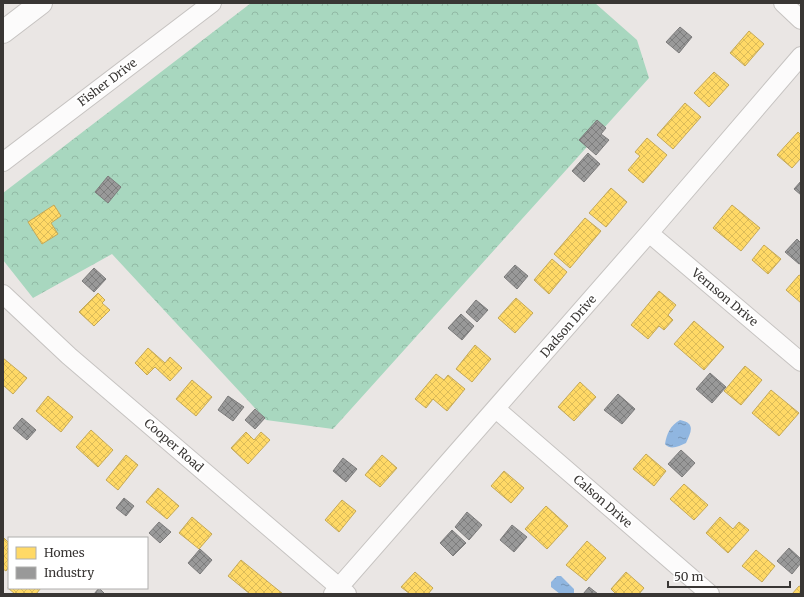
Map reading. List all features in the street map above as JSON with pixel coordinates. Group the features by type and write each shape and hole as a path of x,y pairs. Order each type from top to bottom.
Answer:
{"highway":[{"path":"3,32 41,3"}],"street":[{"name":"Fisher Drive","path":"3,162 212,3"},
{"path":"782,3 801,20"},
{"name":"Dadson Drive","path":"340,592 801,56"},
{"name":"Vernson Drive","path":"649,233 801,362"},
{"name":"Cooper Road","path":"3,294 69,356 340,592"},
{"name":"Calson Drive","path":"496,409 710,594"}],"green space":[{"path":"251,3 595,3 637,40 649,78 333,429 266,420 112,254 33,298 3,260 3,193"}],"water":[{"path":"680,420 688,423 691,428 691,432 686,443 672,448 665,444 668,433 671,427"},
{"path":"557,576 561,576 574,589 574,594 560,594 551,587 551,582"}],"building: Homes":[{"path":"749,31 764,44 745,66 730,53"},
{"path":"714,72 729,85 709,107 694,93"},
{"path":"685,103 701,117 673,149 657,135"},
{"path":"798,132 801,135 801,158 792,168 777,155"},
{"path":"647,138 667,155 643,183 628,170 640,156 635,152"},
{"path":"611,188 627,202 606,227 589,213"},
{"path":"54,205 61,216 51,223 58,234 42,244 28,222"},
{"path":"732,205 760,228 741,251 713,228"},
{"path":"585,218 601,231 570,268 554,254"},
{"path":"764,245 781,259 768,274 752,260"},
{"path":"552,259 567,272 549,294 534,280"},
{"path":"799,275 801,276 801,303 786,290"},
{"path":"659,291 676,305 668,315 673,320 664,330 659,326 648,339 631,325"},
{"path":"98,293 105,300 102,303 110,310 94,326 79,312"},
{"path":"516,298 533,313 515,333 498,318"},
{"path":"694,321 724,347 704,370 674,344"},
{"path":"475,345 491,359 472,382 456,369"},
{"path":"148,348 165,363 170,357 182,368 170,381 155,367 147,375 135,363"},
{"path":"3,358 27,378 13,394 3,385"},
{"path":"745,366 762,380 741,405 724,391"},
{"path":"436,374 444,380 448,375 465,389 447,411 433,399 426,408 415,399"},
{"path":"192,380 212,397 196,416 176,399"},
{"path":"580,382 596,397 574,421 558,407"},
{"path":"771,390 799,413 779,436 752,413"},
{"path":"48,396 73,417 61,432 36,411"},
{"path":"91,430 113,450 98,467 76,447"},
{"path":"246,432 254,440 261,432 270,440 248,464 231,448"},
{"path":"646,454 666,471 654,486 633,469"},
{"path":"126,455 138,465 118,490 106,480"},
{"path":"382,455 397,468 380,487 365,475"},
{"path":"504,471 524,488 511,503 491,486"},
{"path":"684,484 708,505 694,520 670,499"},
{"path":"158,488 179,506 167,519 146,502"},
{"path":"342,500 356,511 339,532 325,520"},
{"path":"546,506 568,526 547,549 525,529"},
{"path":"192,517 212,534 199,549 179,533"},
{"path":"720,517 733,529 739,522 749,530 728,553 706,533"},
{"path":"3,537 8,542 8,568 6,571 3,569"},
{"path":"587,541 606,558 586,581 566,565"},
{"path":"756,550 775,566 762,582 742,566"},
{"path":"241,560 283,594 250,594 228,576"},
{"path":"415,572 433,588 428,594 410,594 401,587"},
{"path":"626,572 644,588 639,594 616,594 611,589"},
{"path":"799,586 801,587 801,594 792,594"},
{"path":"9,589 40,589 36,594 15,594"}],"building: Industry":[{"path":"680,27 692,37 679,53 666,42"},
{"path":"597,120 606,128 601,134 609,140 596,155 579,140"},
{"path":"588,153 600,164 584,182 572,171"},
{"path":"108,176 121,187 108,203 95,192"},
{"path":"801,181 801,195 794,189"},
{"path":"797,239 801,243 801,263 799,264 785,252"},
{"path":"515,265 528,276 517,289 504,277"},
{"path":"94,268 106,279 94,292 82,281"},
{"path":"476,300 488,310 477,322 466,312"},
{"path":"461,314 474,326 462,340 448,328"},
{"path":"710,373 726,387 712,403 696,389"},
{"path":"618,394 635,409 622,424 604,410"},
{"path":"228,396 244,407 233,421 218,410"},
{"path":"255,409 265,418 255,429 245,420"},
{"path":"22,418 36,430 27,440 13,428"},
{"path":"681,450 695,463 682,477 668,464"},
{"path":"343,458 357,469 346,482 333,471"},
{"path":"124,498 134,506 126,516 116,508"},
{"path":"467,512 482,525 469,540 455,527"},
{"path":"159,522 171,532 160,543 149,533"},
{"path":"512,525 527,537 514,552 500,540"},
{"path":"452,530 466,543 453,556 440,543"},
{"path":"789,548 801,559 801,563 792,574 777,561"},
{"path":"200,549 212,560 200,574 188,563"},
{"path":"589,587 598,594 583,594"},
{"path":"100,589 105,594 94,594"}]}
